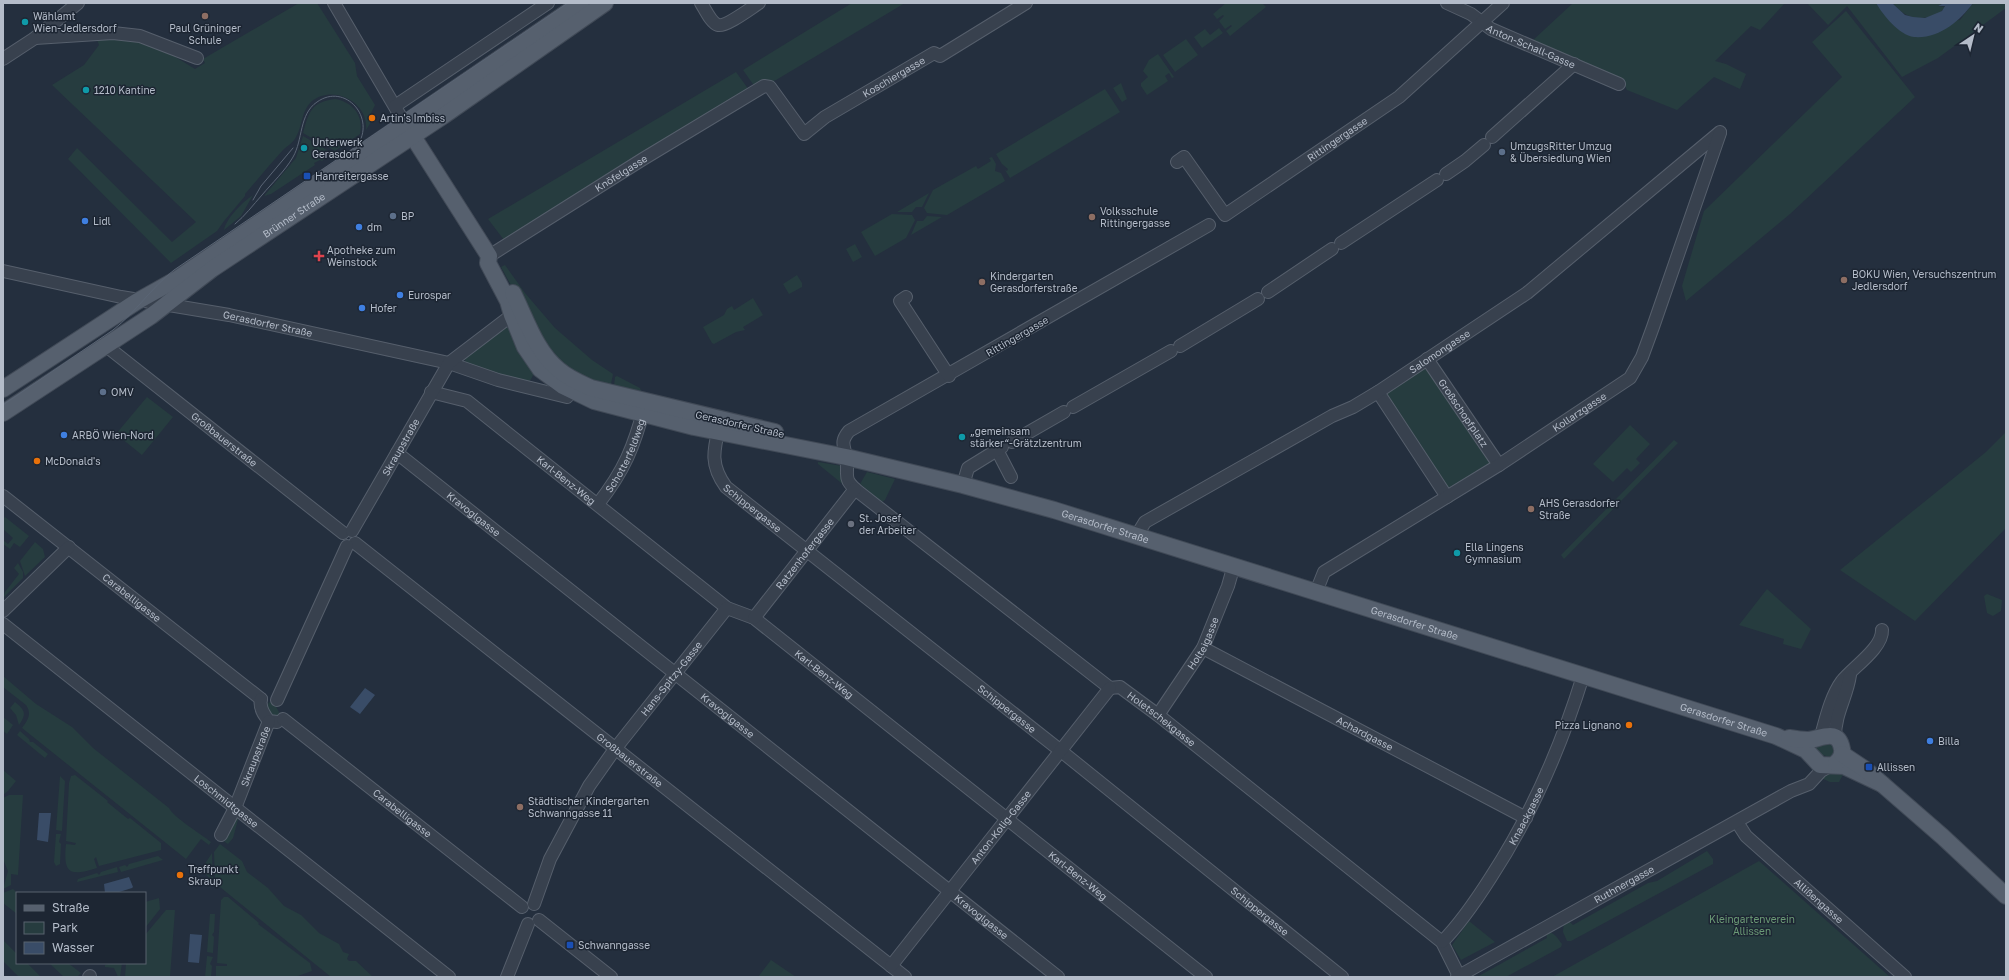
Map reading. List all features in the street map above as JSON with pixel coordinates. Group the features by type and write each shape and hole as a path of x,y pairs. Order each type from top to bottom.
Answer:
{"main road":[{"name":"Brünner Straße","path":"3,413 151,316 212,269 408,130 581,3"},
{"name":"Brünner Straße","path":"3,389 139,300 177,279 408,130 443,116 605,3"},
{"path":"408,130 489,256 488,263 508,302 512,315"},
{"name":"Gerasdorfer Straße","path":"489,256 493,258 506,280 537,343 545,365"},
{"name":"Gerasdorfer Straße","path":"512,315 526,347 545,365 563,386 594,401 644,408 964,481 1776,736 1806,750 1820,765 1835,762 1866,770 1937,832 2006,896"},
{"name":"Gerasdorfer Straße","path":"1776,736 1809,740 1825,737"},
{"path":"1813,758 1812,745 1825,737 1840,743 1835,762"}],"street":[{"path":"3,59 36,38 78,3"},
{"path":"334,3 408,130"},
{"path":"395,106 548,3"},
{"path":"701,3 714,23 718,25 725,25 759,3"},
{"name":"Koschiergasse","path":"754,91 764,86 770,87 804,134 826,116 934,53 940,56 1026,3"},
{"name":"Anton-Schall-Gasse","path":"1447,3 1471,14 1491,29 1619,84"},
{"name":"Rittingergasse","path":"1177,162 1184,157 1225,215 1399,97 1503,3"},
{"path":"36,38 113,33 140,36 197,58"},
{"path":"964,481 968,468 1003,446 1263,296 1336,246 1465,162 1574,64"},
{"name":"Knöfelgasse","path":"489,256 754,91"},
{"name":"Salomongasse","path":"1137,535 1145,522 1332,416 1353,407 1528,293 1720,132"},
{"name":"Kollarzgasse","path":"1316,592 1324,572 1499,465 1630,378 1642,357 1654,327 1720,132"},
{"name":"Rittingergasse","path":"845,453 844,437 849,431 948,376 1210,225"},
{"name":"Gerasdorfer Straße","path":"3,271 139,300 166,303 229,315 449,363 498,380 567,397"},
{"path":"906,297 900,302 948,376"},
{"path":"449,363 512,315"},
{"name":"Großbauerstraße","path":"106,345 905,977"},
{"name":"Großschopfplatz","path":"1427,360 1499,465"},
{"name":"Skraupstraße","path":"277,700 349,538 431,392 449,363"},
{"path":"529,388 545,365"},
{"name":"Karl-Benz-Weg","path":"431,392 467,401 727,608 754,618 1206,977"},
{"path":"1378,392 1447,497"},
{"name":"Schotterfeldweg","path":"598,504 613,484 625,464 644,408"},
{"name":"Schippergasse","path":"720,425 714,459 720,479 726,487 1061,751 1342,977"},
{"path":"1003,446 1011,477"},
{"name":"Kravoglgasse","path":"397,453 1058,977"},
{"name":"Holetschekgasse","path":"845,453 845,475 855,489 1110,688 1120,687 1158,715 1442,942 1458,976"},
{"name":"Ratzenhofergasse","path":"754,618 855,489"},
{"name":"Carabelligasse","path":"3,496 261,700"},
{"path":"3,611 69,547"},
{"name":"Holteigasse","path":"1158,715 1203,648 1228,586 1234,565"},
{"name":"Hans-Spitzy-Gasse","path":"615,749 727,608"},
{"name":"Loschmidtgasse","path":"3,624 449,977"},
{"path":"1825,737 1835,722 1849,685 1850,673 1877,643 1882,634 1882,630"},
{"name":"Achardgasse","path":"1203,648 1526,818"},
{"name":"Knaackgasse","path":"1442,942 1451,933 1480,894 1526,818 1558,750 1583,676"},
{"name":"Anton-Kolig-Gasse","path":"892,966 1110,688"},
{"path":"271,697 277,700 282,707 283,719 280,722 269,721 261,708 261,700 271,697"},
{"name":"Carabelligasse","path":"283,719 528,905"},
{"name":"Skraupstraße","path":"221,835 235,808 269,721"},
{"path":"611,977 522,915 568,823 589,786 615,749"},
{"name":"Ruthnergasse","path":"1791,791 1809,773 1813,758"},
{"name":"Ruthnergasse","path":"1458,976 1791,791 1809,784 1821,772 1835,762"},
{"name":"Allißengasse","path":"1737,822 1746,836 1905,977"},
{"path":"508,977 533,922 541,914 528,905"}],"green space":[{"path":"299,3 317,3 355,63 357,76 375,105 371,113 373,115 369,118 371,122 366,130 362,111 356,104 339,95 330,94 320,96 312,101 306,109 295,139 278,155 245,194 245,196 217,231 171,263 68,159 77,148 172,242 196,222 52,85 84,65 99,45 96,37 122,37 159,47 195,69 205,63 203,59"},
{"path":"852,3 905,3 776,80 755,87 743,70"},
{"path":"1226,3 1262,3 1266,7 1230,36 1226,31 1232,26 1231,25 1225,29 1219,21 1224,16 1223,15 1217,19 1213,14"},
{"path":"1573,3 1785,3 1760,30 1751,26 1715,61 1726,64 1746,74 1740,89 1714,77 1677,110 1627,90 1622,80 1531,42"},
{"path":"1807,3 1876,3 1896,27 1960,20 1973,3 2006,3 2006,8 1938,58 1902,77 1847,6 1828,25"},
{"path":"1892,3 1944,3 1938,6 1945,7 1938,14 1933,16 1917,18 1905,14"},
{"path":"1846,11 1915,97 1790,214 1686,301 1682,286 1704,211 1842,77 1812,42"},
{"path":"1219,28 1223,33 1202,48 1194,37 1205,29 1210,35"},
{"path":"1186,39 1198,55 1175,72 1163,55"},
{"path":"1158,54 1174,77 1172,78 1169,73 1165,76 1168,81 1147,95 1141,86 1141,83 1148,77 1143,71 1149,60"},
{"path":"736,72 749,90 504,240 488,219"},
{"path":"1121,83 1127,99 1122,102 1113,88"},
{"path":"1105,89 1120,112 1010,178 1005,170 1007,171 1008,169 1002,164 996,154"},
{"path":"335,99 347,103 356,111 359,116 361,127 360,134 335,151 303,133 312,109 327,100"},
{"path":"303,136 332,153 322,161 320,160 314,163 315,165 271,194 264,196 296,158"},
{"path":"992,157 996,164 995,171 1001,173 1005,181 947,215 927,213 924,208 933,190 976,166 978,169 991,161 989,158"},
{"path":"929,193 922,207 916,207 912,212 897,212"},
{"path":"253,195 241,216 224,230 232,215"},
{"path":"892,214 912,215 915,220 906,238 875,256 861,232"},
{"path":"927,216 942,217 911,235 917,221 923,221"},
{"path":"855,244 862,257 853,262 846,249"},
{"path":"505,265 525,293 555,328 592,360 613,374 610,389 560,369 501,267"},
{"path":"797,275 802,283 802,287 789,294 783,284"},
{"path":"753,298 763,315 743,327 745,330 736,332 714,344 712,343 703,327 724,315 727,309 732,306 734,310"},
{"path":"505,327 510,328 534,372 530,380 524,384 465,363 466,355"},
{"path":"1428,364 1491,460 1490,464 1446,489 1383,392"},
{"path":"617,376 640,388 641,391 614,386 615,377"},
{"path":"147,397 173,417 142,455 116,434"},
{"path":"1630,425 1650,444 1636,459 1640,463 1631,472 1627,468 1613,482 1593,464"},
{"path":"2006,432 2006,528 1915,621 1840,570 1986,452"},
{"path":"1674,440 1678,443 1564,559 1561,555"},
{"path":"818,462 842,466 845,486 818,464"},
{"path":"867,472 895,479 885,500 882,502 860,484"},
{"path":"5,517 29,536 20,547 14,543 10,549 3,544 3,540 8,544 13,538 3,529 3,519"},
{"path":"35,542 43,549 45,557 25,576 20,561"},
{"path":"18,563 23,572 23,578 3,598 5,592 19,574 14,568"},
{"path":"1767,589 1811,629 1801,649 1783,644 1784,639 1739,625"},
{"path":"1987,594 2002,600 2001,611 1993,616 1987,613 1984,596"},
{"path":"3,676 36,704 72,727 93,748 169,808 181,821 211,842 209,845 201,839 186,859 22,728 29,714 28,708 3,687"},
{"path":"15,702 24,712 23,718 19,725 16,715 10,708"},
{"path":"269,702 275,705 279,712 278,717 272,715 269,711 267,707"},
{"path":"3,717 13,725 7,734 3,731"},
{"path":"20,731 29,739 30,742 33,742 48,754 45,758 17,735"},
{"path":"1822,741 1836,746 1834,758 1822,755 1815,750 1816,746"},
{"path":"1846,769 1839,782 1830,782 1819,777 1824,772"},
{"path":"3,770 16,781 3,795"},
{"path":"75,775 128,819 130,818 161,843 161,850 99,866 96,857 94,859 97,868 80,872 70,870 67,867 65,854 66,844 75,845 76,843 66,841 69,783 71,776"},
{"path":"60,776 65,781 62,831 56,830"},
{"path":"9,795 23,795 18,875 11,874 11,885 3,889 8,871 3,859 3,798"},
{"path":"239,816 233,838 228,844 222,840 236,817"},
{"path":"56,834 61,834 59,842 61,844 60,864 56,866 54,862"},
{"path":"220,844 242,861 247,872 268,888 284,906 301,915 319,933 339,944 343,952 349,954 347,959 349,961 356,961 373,977 331,977 215,883 214,852"},
{"path":"1707,851 1713,859 1713,864 1571,941 1567,941 1563,932 1564,922 1568,920 1573,925 1648,883 1657,881"},
{"path":"212,853 213,881 201,870"},
{"path":"158,856 163,860 121,872 119,867 125,865 127,867 129,864"},
{"name":"Kleingartenverein Allissen","path":"1759,861 1890,977 1552,977"},
{"path":"117,867 118,872 77,882 78,879 97,873 99,875 101,872"},
{"path":"13,889 16,892 16,913 3,903 3,893"},
{"path":"224,897 228,897 259,923 258,924 310,963 312,971 295,977 216,977 216,966 227,966 227,964 217,963 221,900"},
{"path":"159,898 160,909 146,927 146,902"},
{"path":"166,910 175,910 170,977 125,977 126,964 146,964 146,934"},
{"path":"210,914 215,914 214,932 212,935 214,937 213,953 207,952"},
{"path":"1469,921 1495,942 1461,960 1452,945"},
{"path":"1546,932 1552,933 1556,936 1562,944 1561,947 1506,977 1477,977 1547,938"},
{"path":"3,940 16,953 16,964 28,964 41,977 19,977 3,961"},
{"path":"207,956 213,957 210,964 212,966 211,977 205,977"},
{"path":"771,960 796,977 758,977"},
{"path":"50,964 69,964 81,973 77,977 64,977"},
{"path":"122,964 120,977 118,977 114,968 105,967 105,965"}],"water":[{"path":"1876,3 1892,3 1905,15 1925,18 1942,11 1945,6 1938,6 1944,3 1973,3 1962,16 1948,28 1932,35 1914,37 1897,29 1887,19"},
{"path":"365,688 375,695 360,714 350,707"},
{"path":"39,813 51,813 48,842 37,840"},
{"path":"129,877 133,887 119,892 105,892 104,884"},
{"path":"190,934 202,935 199,963 188,962"}],"tram line":[{"path":"3,405 113,330 129,316 158,284 174,270 568,3"},
{"path":"235,224 242,218 290,162 296,150 307,113 317,102 328,97 338,96 355,106 361,114 363,124 362,135 357,146"},
{"path":"253,200 261,186 293,148"}],"place":[{"name":"Paul Grüninger Schule","path":"205,16"},
{"name":"Wählamt Wien-Jedlersdorf","path":"25,22"},
{"name":"1210 Kantine","path":"86,90"},
{"name":"Artin's Imbiss","path":"372,118"},
{"name":"Unterwerk Gerasdorf","path":"304,148"},
{"name":"UmzugsRitter Umzug & Übersiedlung Wien","path":"1502,152"},
{"name":"Hanreitergasse","path":"307,176"},
{"name":"BP","path":"393,216"},
{"name":"Volksschule Rittingergasse","path":"1092,217"},
{"name":"Lidl","path":"85,221"},
{"name":"dm","path":"359,227"},
{"name":"Apotheke zum Weinstock","path":"319,256"},
{"name":"BOKU Wien, Versuchszentrum Jedlersdorf","path":"1844,280"},
{"name":"Kindergarten Gerasdorferstraße","path":"982,282"},
{"name":"Eurospar","path":"400,295"},
{"name":"Hofer","path":"362,308"},
{"name":"OMV","path":"103,392"},
{"name":"ARBÖ Wien-Nord","path":"64,435"},
{"name":"„gemeinsam stärker“-Grätzlzentrum","path":"962,437"},
{"name":"McDonald's","path":"37,461"},
{"name":"AHS Gerasdorfer Straße","path":"1531,509"},
{"name":"St. Josef der Arbeiter","path":"851,524"},
{"name":"Ella Lingens Gymnasium","path":"1457,553"},
{"name":"Pizza Lignano","path":"1629,725"},
{"name":"Billa","path":"1930,741"},
{"name":"Allissen","path":"1869,767"},
{"name":"Städtischer Kindergarten Schwanngasse 11","path":"520,807"},
{"name":"Treffpunkt Skraup","path":"180,875"},
{"name":"Schwanngasse","path":"570,945"}]}
